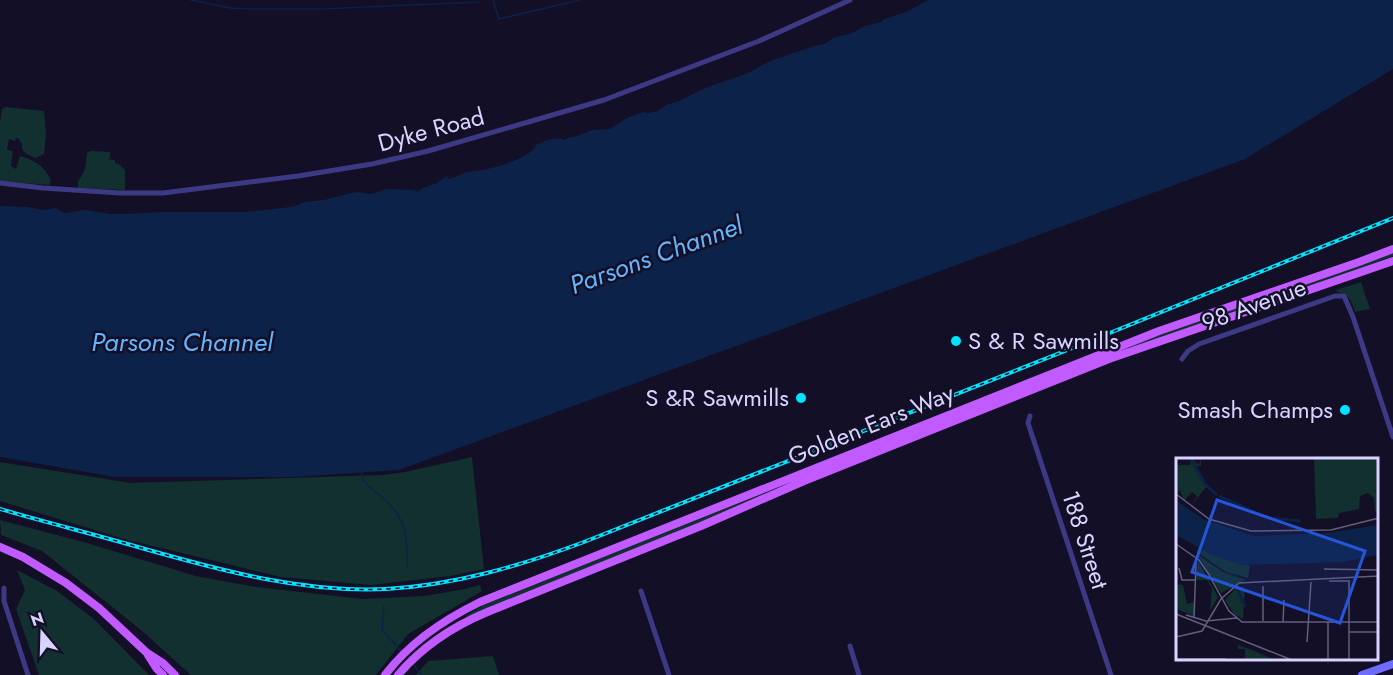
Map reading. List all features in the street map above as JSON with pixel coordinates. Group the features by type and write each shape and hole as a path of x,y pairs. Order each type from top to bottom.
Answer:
{"main road":[{"name":"Golden Ears Way","path":"384,675 429,631 480,602 1133,341 1393,249"},
{"name":"Golden Ears Way","path":"398,675 419,654 447,633 485,613 701,526 804,481 1109,359 1393,261"},
{"path":"0,547 23,557 66,583 99,608 146,652 163,663 175,675"},
{"path":"146,652 163,675"},
{"path":"1362,675 1393,664"}],"street":[{"name":"Dyke Road","path":"0,183 120,193 164,193 372,164 428,151 604,100 759,41 850,0"},
{"name":"98 Avenue","path":"1182,359 1188,351 1200,344 1335,296 1344,296 1393,437"},
{"name":"188 Street","path":"1030,416 1028,423 1111,675"},
{"path":"4,588 4,601 28,675"},
{"path":"641,591 669,675"},
{"path":"850,646 859,675"}],"green space":[{"path":"6,107 44,111 46,135 44,154 35,158 27,154 22,149 18,138 15,141 9,139 7,150 13,151 11,166 16,169 20,156 35,162 48,176 51,181 49,185 0,181 0,121 2,109"},
{"path":"91,151 110,152 108,159 115,160 115,163 125,170 125,190 78,188 78,182 85,169 87,153"},
{"path":"1393,252 1393,256 1359,269 1132,347 1132,345 1164,333"},
{"path":"1361,282 1370,309 1355,312 1349,299 1336,290"},
{"path":"472,457 484,569 450,576 371,585 281,577 124,539 0,501 0,462 131,483 383,475"},
{"path":"772,490 708,519 465,616 484,605"},
{"path":"0,520 196,576 256,587 363,599 424,596 480,585 482,591 408,634 376,675 191,675 141,630 42,551 1,535"},
{"path":"17,570 57,591 94,619 149,675 39,675 16,609 25,590"},
{"path":"493,656 499,675 416,675 428,661"}],"water":[{"name":"Parsons Channel","path":"928,0 1393,0 1393,69 1245,159 399,470 293,477 115,477 0,457 0,206 43,210 56,208 65,213 85,210 111,214 246,212 291,207 305,202 358,192 370,194 385,189 418,192 446,176 449,179 515,160 528,153 536,145 547,141 564,140 592,130 609,129 643,112 658,111 666,105 748,73 770,61 824,44 835,37 850,34 865,26 906,12"}],"waterway":[{"path":"191,0 230,8 248,9 320,9 479,2"},
{"path":"493,0 499,19 580,0"},
{"path":"361,472 366,484 390,505 401,520 406,537 407,567"},
{"path":"384,606 382,630 401,651"},
{"path":"413,664 421,675"}],"railway":[{"path":"0,509 204,565 294,584 325,588 386,589 462,579 536,559 584,542 1393,218"}],"place":[{"name":"S & R Sawmills","path":"956,341"},
{"name":"S &R Sawmills","path":"801,398"},
{"name":"Smash Champs","path":"1345,410"}]}
